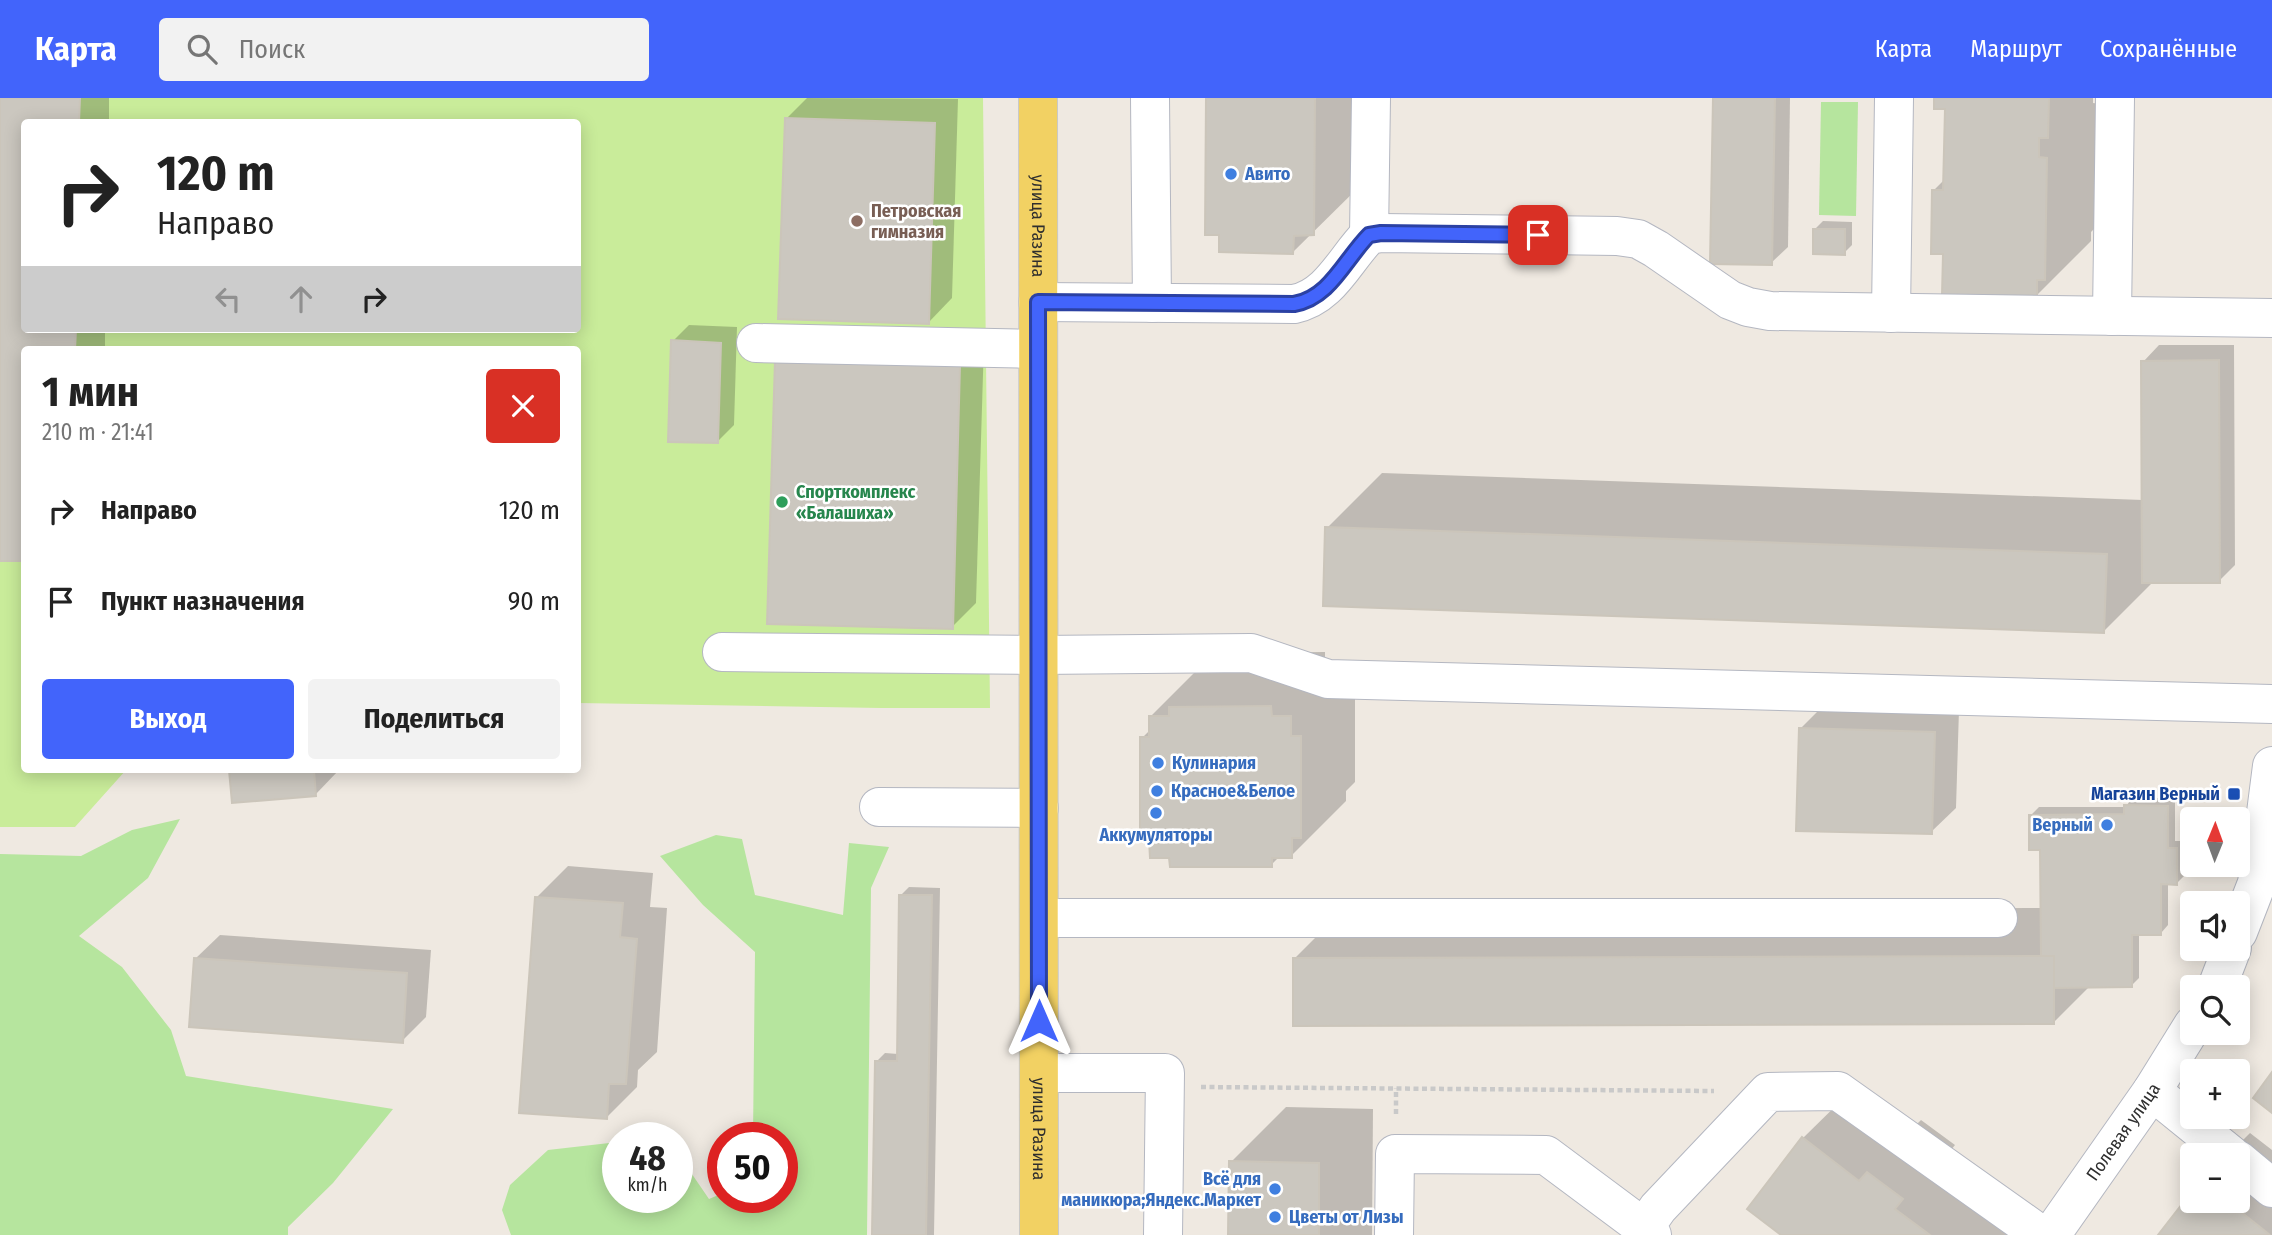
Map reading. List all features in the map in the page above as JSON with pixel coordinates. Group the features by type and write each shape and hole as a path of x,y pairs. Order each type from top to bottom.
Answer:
{"main road":[{"name":"улица Разина","path":"1038,98 1039,1235"}],"street":[{"path":"1150,98 1152,303"},
{"path":"1038,302 1307,302 1320,294 1369,235 1371,98"},
{"path":"1891,313 1894,98"},
{"path":"2112,316 2115,98"},
{"path":"1369,235 1617,236 1638,239 1730,300 1770,311 2272,318"},
{"path":"756,343 1038,349"},
{"path":"722,652 1038,655 1251,653 1328,679 2272,704"},
{"path":"2250,901 2257,883 2272,766"},
{"path":"879,807 1039,808"},
{"path":"1039,918 1998,918"},
{"name":"Полевая улица","path":"2051,1235 2181,1045"},
{"path":"1039,1073 1165,1073 1163,1235"},
{"path":"1394,1235 1395,1154 1546,1154 1648,1232 1658,1208 1768,1092 1838,1091 2041,1235"},
{"path":"2152,1091 2216,1143"},
{"path":"2250,1170 2272,1188"}],"path":[{"path":"1165,1073 1196,1087 1768,1092"}],"green space":[{"name":"Спорткомплекс «Балашиха»","path":"0,98 983,98 990,708 581,703 581,346 21,346 21,773 123,773 75,827 0,827"},
{"path":"1821,102 1858,102 1856,216 1819,215"},
{"path":"180,819 148,878 79,936 122,967 171,1030 186,1076 393,1109 333,1183 288,1227 288,1235 0,1235 0,854 81,856 132,830"},
{"path":"716,835 742,839 755,895 843,915 849,843 889,847 871,888 867,1235 511,1235 502,1210 510,1185 548,1150 602,1144 602,1213 693,1213 693,1176 707,1196 707,1213 798,1213 798,1122 753,1122 755,952 703,905 660,856"}],"building":[{"path":"0,98 80,98 79,119 21,119 21,333 76,333 75,346 21,346 21,561 0,561"},
{"path":"1206,98 1315,98 1314,235 1294,236 1293,254 1219,252 1219,235 1205,235"},
{"path":"1713,98 1775,98 1772,265 1710,264"},
{"path":"1934,98 2049,98 2048,138 2039,138 2039,157 2047,158 2045,280 2037,280 2037,297 1942,296 1943,254 1931,254 1932,190 1943,190 1945,109 1934,109"},
{"name":"Петровская гимназия","path":"785,118 935,123 929,324 778,319"},
{"path":"1813,229 1845,229 1845,255 1813,254"},
{"path":"671,340 721,343 718,443 668,442"},
{"path":"775,360 960,365 953,629 767,624"},
{"path":"2219,360 2220,583 2142,583 2141,361"},
{"path":"1325,527 2107,554 2104,633 1323,606"},
{"path":"1271,706 1272,716 1291,716 1291,736 1301,736 1301,838 1292,838 1292,858 1272,858 1272,867 1170,867 1169,858 1150,858 1149,839 1140,839 1140,737 1149,737 1149,716 1169,716 1169,707"},
{"path":"1799,728 1935,732 1932,834 1796,831"},
{"path":"229,773 314,773 316,796 232,803"},
{"path":"2124,805 2168,806 2168,848 2177,848 2177,885 2161,884 2161,935 2132,935 2132,987 2054,988 2054,956 2041,956 2040,850 2029,850 2029,815 2124,814"},
{"path":"899,895 932,895 926,1235 872,1235 875,1061 897,1061"},
{"path":"535,897 623,903 620,937 637,939 626,1084 609,1084 607,1119 519,1113"},
{"path":"2054,956 2054,1024 1293,1026 1293,958"},
{"path":"194,958 407,973 403,1043 189,1027"},
{"path":"2272,1072 2272,1113 2253,1098"},
{"path":"1802,1137 1859,1181 1867,1172 1903,1199 1895,1209 1930,1235 1781,1235 1747,1209"},
{"path":"1229,1161 1319,1163 1319,1235 1228,1235"},
{"path":"2180,1207 2180,1213 2242,1213 2270,1235 2158,1235"}],"place":[{"name":"Авито","path":"1231,174"},
{"name":"Петровская гимназия","path":"857,221"},
{"name":"Спорткомплекс «Балашиха»","path":"782,502"},
{"name":"Кулинария","path":"1158,763"},
{"name":"Красное&Белое","path":"1157,791"},
{"name":"Магазин Верный","path":"2234,794"},
{"name":"Аккумуляторы","path":"1156,813"},
{"name":"Верный","path":"2107,825"},
{"name":"Всё для маникюра;Яндекс.Маркет","path":"1275,1189"},
{"name":"Цветы от Лизы","path":"1275,1217"}],"route":[{"path":"1039,1021 1038,302 1294,304 1307,302 1320,294 1369,235 1538,235"}]}
